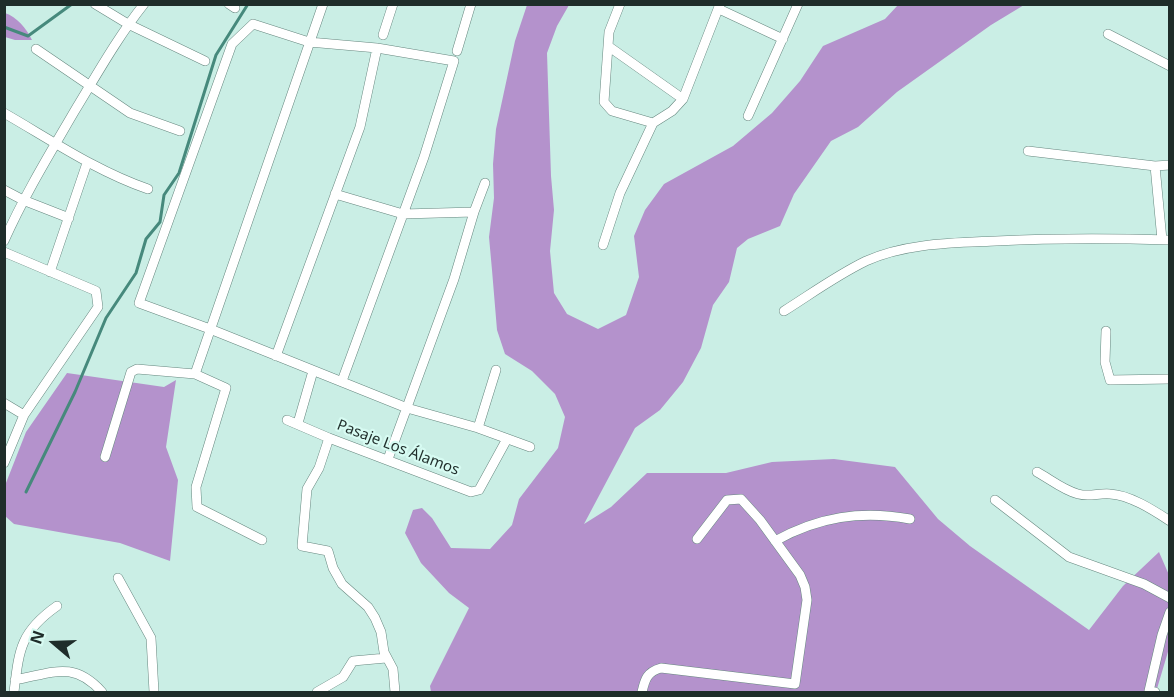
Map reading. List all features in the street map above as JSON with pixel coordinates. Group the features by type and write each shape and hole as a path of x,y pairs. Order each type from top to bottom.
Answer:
{"street":[{"path":"95,4 128,24 205,61"},
{"path":"4,241 23,200 56,143 128,24 144,4"},
{"path":"195,374 323,4"},
{"path":"383,35 393,4"},
{"path":"457,51 471,4"},
{"path":"620,4 611,25 603,98 606,106 612,111 653,123"},
{"path":"748,116 798,4"},
{"path":"603,245 620,193 653,123 672,111 683,99 720,7 783,39"},
{"path":"342,381 403,214 454,61 377,48 309,42 253,24 232,44 139,303 407,408 530,447"},
{"path":"1108,34 1170,66"},
{"path":"608,46 683,99"},
{"path":"276,356 360,127 377,48"},
{"path":"36,49 130,113 180,131"},
{"path":"4,113 87,163 147,189"},
{"path":"1028,151 1155,166 1170,165"},
{"path":"51,272 87,163"},
{"path":"784,312 824,285 867,261 893,252 929,245 1080,237 1167,241 1155,166"},
{"path":"388,459 454,279 485,183"},
{"path":"4,190 69,218"},
{"path":"335,194 403,214 474,212"},
{"path":"4,252 96,291 98,307 24,415 4,463"},
{"path":"1106,331 1105,362 1110,380 1170,379"},
{"path":"105,457 131,372 137,369 195,374 226,388 196,487 196,507 262,540"},
{"path":"297,423 313,370"},
{"path":"478,429 496,370"},
{"path":"4,403 24,415"},
{"name":"Pasaje Los Álamos","path":"287,420 471,492 479,490 507,439"},
{"path":"329,438 320,468 306,489 302,546 328,551 333,568 342,584 368,607 375,618 381,632 382,647 393,669 394,693"},
{"path":"1036,472 1075,493 1122,496 1170,521"},
{"path":"642,693 646,676 662,668 795,684 807,594 800,575 760,520 741,499 727,500 697,539"},
{"path":"995,501 1069,557 1144,584 1170,598"},
{"path":"775,541 804,526 836,517 867,514 909,519"},
{"path":"118,578 151,638 154,693"},
{"path":"14,693 19,652 40,618 57,606"},
{"path":"1155,693 1149,691 1166,636 1170,612"},
{"path":"317,693 343,677 353,661 386,658"},
{"path":"15,680 67,671 87,677 102,693"}],"shaded area":[{"path":"527,5 569,5 557,26 547,53 554,210 550,251 554,293 567,314 598,329 626,315 639,277 634,236 645,210 664,184 733,146 772,113 800,81 823,46 885,19 898,5 1024,5 991,25 897,92 858,127 831,141 794,194 780,226 748,239 737,248 729,282 713,305 701,348 683,382 660,410 635,428 584,524 611,507 647,473 726,473 772,462 834,459 895,467 938,519 970,546 1089,630 1123,586 1159,552 1169,575 1170,645 1156,692 431,692 430,686 469,608 449,593 421,563 405,533 413,510 422,508 432,518 451,548 490,549 512,525 519,499 558,448 565,417 555,394 532,371 505,354 497,330 489,237 494,198 493,164 496,129 515,41"},
{"path":"5,13 21,24 32,40 15,40 5,37"},
{"path":"67,373 164,387 176,380 166,447 178,480 170,561 120,543 14,524 5,516 4,488 26,432"}],"waterway":[{"path":"4,27 28,36 72,4"},
{"path":"26,492 75,392 106,318 136,273 146,239 160,222 164,195 179,173 216,55 248,4"}]}
